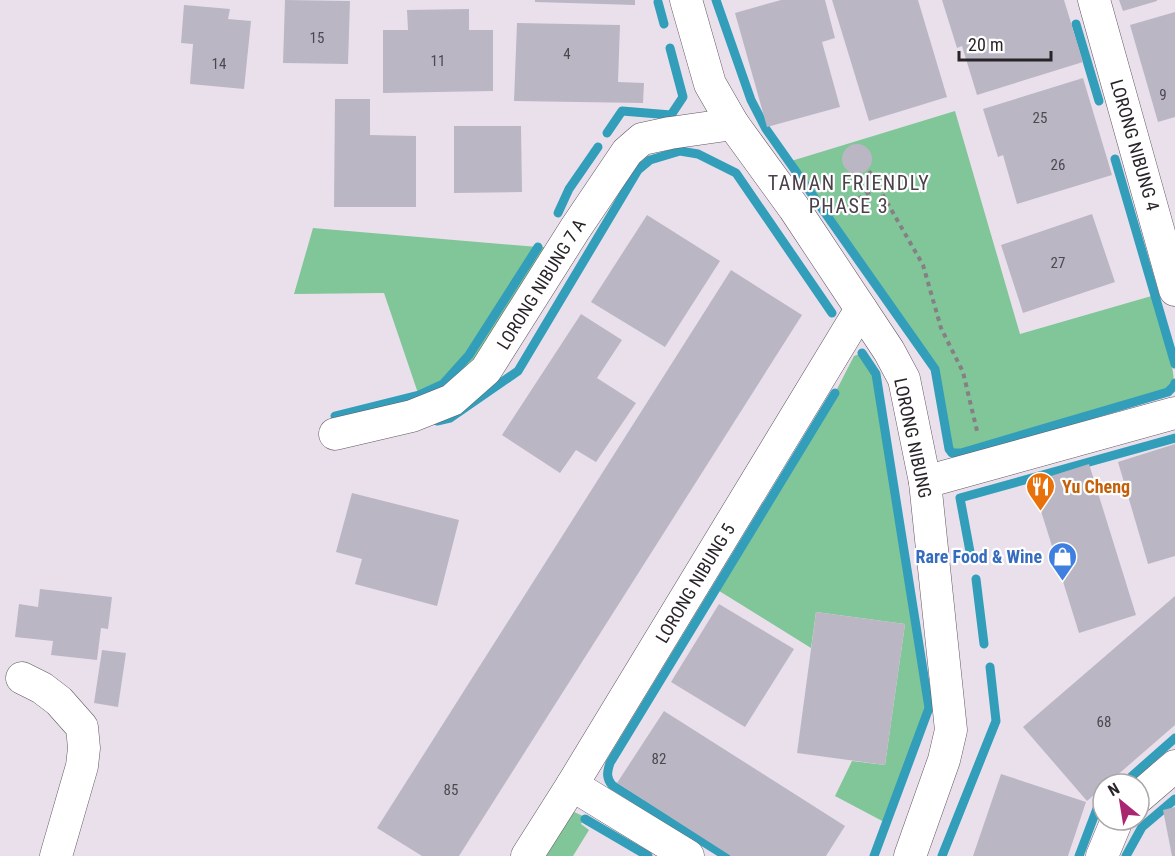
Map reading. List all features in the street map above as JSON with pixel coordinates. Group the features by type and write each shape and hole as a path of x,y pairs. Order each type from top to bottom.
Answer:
{"street":[{"name":"LORONG NIBUNG","path":"686,0 710,84 733,124 794,208 889,351 904,379 925,482 951,730 944,760 909,856"},
{"name":"LORONG NIBUNG 4","path":"1094,0 1175,290"},
{"name":"LORONG NIBUNG 7 A","path":"335,434 412,416 452,400 486,370 627,152 642,139 733,124"},
{"name":"LORONG NIBUNG 5","path":"527,856 861,309"},
{"path":"925,482 1175,413"},
{"path":"22,678 42,688 59,701 82,727 84,748 82,766 56,856"},
{"path":"1151,787 1175,766"},
{"path":"572,785 687,856"},
{"path":"1102,856 1112,832"}],"path":[{"path":"869,171 923,265 941,328 963,372 980,442"},
{"path":"831,216 878,187"}],"green space":[{"path":"955,111 1020,334 1155,295 1174,377 1172,389 961,453 952,453 949,449 934,369 788,162"},
{"path":"313,228 552,247 480,364 421,402 384,293 294,294"},
{"path":"862,353 876,374 929,708 886,823 835,796 852,761 885,765 905,624 816,612 811,648 716,589 835,393 854,356"},
{"path":"572,811 585,817 581,824 589,830 573,856 538,856"}],"building":[{"path":"285,0 350,1 348,64 283,63"},
{"path":"535,0 635,0 635,5 535,2"},
{"path":"781,0 825,0 835,38 822,42 840,107 767,127 735,13"},
{"path":"832,0 918,0 947,97 869,121"},
{"path":"942,0 1064,0 1083,62 977,95 962,46 957,48"},
{"path":"1119,0 1157,0 1157,1 1123,11"},
{"path":"184,5 230,9 228,19 251,21 244,89 190,84 193,44 181,43"},
{"path":"469,9 469,30 493,30 493,91 383,93 383,30 408,30 407,10"},
{"path":"1175,12 1175,117 1158,122 1130,25"},
{"path":"517,23 620,25 618,82 644,83 643,103 514,101"},
{"path":"1083,78 1112,175 1017,204 1003,155 998,157 983,109"},
{"path":"335,99 370,99 370,135 416,136 416,207 334,207"},
{"path":"454,126 521,126 522,192 454,193"},
{"path":"857,144 868,148 872,159 868,170 857,174 846,170 842,159 846,148"},
{"path":"1092,214 1115,282 1023,313 1001,245"},
{"path":"647,215 720,261 665,347 591,302"},
{"path":"731,270 802,315 459,856 422,856 377,828"},
{"path":"581,314 622,340 597,378 636,403 596,462 576,450 560,473 502,435"},
{"path":"1175,444 1175,556 1148,564 1118,462"},
{"path":"1089,464 1136,615 1079,633 1032,482"},
{"path":"352,493 459,520 437,606 355,584 362,559 336,552"},
{"path":"40,589 112,597 108,629 101,628 97,660 51,655 53,641 15,637 19,604 38,607"},
{"path":"1175,596 1175,725 1121,772 1091,772 1091,798 1087,801 1023,727"},
{"path":"719,604 794,649 745,727 671,682"},
{"path":"816,612 905,624 885,765 797,753"},
{"path":"102,650 126,653 118,707 94,703"},
{"path":"664,711 845,826 826,856 731,856 617,783"},
{"path":"1001,774 1086,802 1068,856 973,856"},
{"path":"1175,807 1175,856 1172,856 1163,810"}],"waterway":[{"path":"716,0 751,100 766,129 935,369 949,449 952,453 961,453 1168,392 1175,383"},
{"path":"658,2 664,24"},
{"path":"1076,24 1099,101"},
{"path":"607,133 622,111 671,115 683,97 670,48"},
{"path":"558,213 569,189 598,147"},
{"path":"437,421 450,418 518,371 638,170 650,160 680,151 698,154 736,173 832,313"},
{"path":"1115,159 1175,364"},
{"path":"335,416 419,395 443,384 469,355 538,247"},
{"path":"862,353 876,374 929,708 874,856"},
{"path":"726,856 612,785 608,777 608,769 835,393"},
{"path":"971,557 960,498 1175,438"},
{"path":"976,579 984,644"},
{"path":"942,856 996,721 990,667"},
{"path":"1137,772 1175,738"},
{"path":"1126,856 1142,827 1175,799"},
{"path":"585,819 648,856"},
{"path":"1079,856 1091,824"}],"place":[{"name":"Yu Cheng","path":"1041,512"},
{"name":"Rare Food & Wine","path":"1063,582"}],"district":[{"name":"TAMAN FRIENDLY PHASE 3","path":"849,194"}]}
